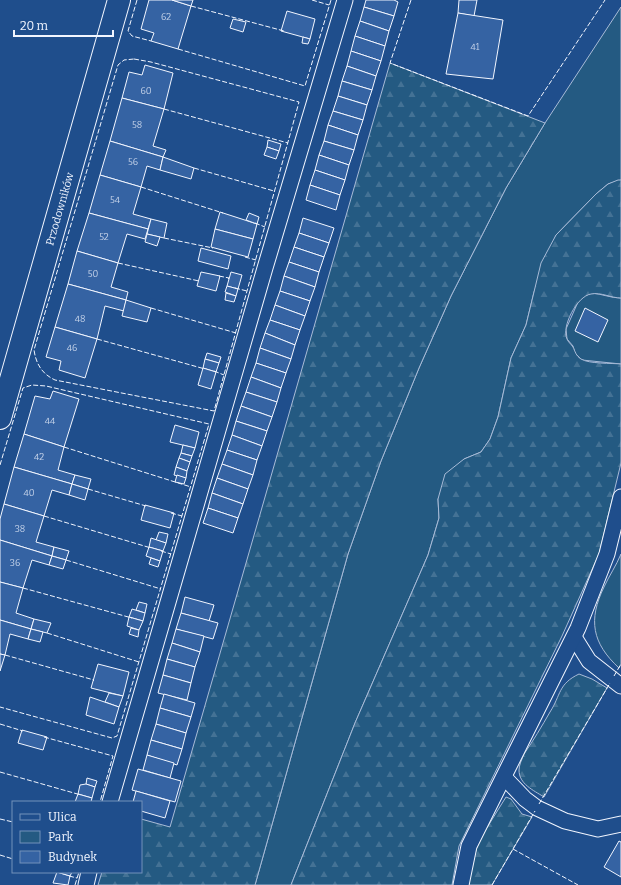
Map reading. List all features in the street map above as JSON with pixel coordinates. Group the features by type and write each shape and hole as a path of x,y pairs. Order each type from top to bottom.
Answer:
{"street":[{"name":"Przodowników","path":"0,418 119,0"}],"lane":[{"path":"110,801 260,283 345,0"},
{"path":"462,885 469,846 574,637 607,554 621,497"},
{"path":"574,637 589,661 621,686"},
{"path":"504,777 525,799 538,808 565,821 598,829 621,824"},
{"path":"86,885 89,873"}],"green space":[{"path":"621,7 621,180 608,184 596,194 556,235 534,292 526,325 511,358 498,417 490,439 481,452 464,459 438,499 439,518 428,555 355,723 291,885 255,885 348,554 381,461 419,368 451,296 506,188 545,123"},
{"path":"390,63 545,123 506,188 451,296 419,368 381,461 348,554 255,885 98,885 102,873 142,873 142,819 170,827"},
{"path":"621,180 621,298 598,294 586,296 580,300 568,320 566,334 567,340 579,358 595,363 621,364 621,463 599,554 562,636 459,846 452,885 291,885 355,723 428,555 439,518 438,499 445,474 464,459 481,452 490,439 498,417 511,358 526,325 541,263 556,235 596,194 608,184"},
{"path":"592,293 621,298 621,364 582,360 575,353 573,346 567,339 566,329 578,302 584,296"},
{"path":"621,554 621,664 619,668 610,659 598,640 595,630 595,621 599,599"},
{"path":"579,674 592,679 607,688 544,797 531,789 521,779 519,770 520,764 524,754 554,706 563,686"},
{"path":"506,797 511,799 522,814 532,817 492,885 466,885 477,847 483,834"}],"building":[{"path":"149,0 172,0 191,6 178,49 151,41 154,33 141,29"},
{"path":"172,0 193,0 191,6"},
{"path":"366,0 394,0 398,2 394,16 364,7"},
{"path":"459,0 477,0 474,16 458,13"},
{"path":"364,7 394,16 389,31 360,21"},
{"path":"287,11 315,19 310,39 281,31"},
{"path":"458,13 503,20 493,79 446,74"},
{"path":"233,19 246,22 243,32 230,28"},
{"path":"360,21 389,31 385,46 355,36"},
{"path":"355,36 385,46 381,61 351,51"},
{"path":"303,37 310,39 308,44 302,43"},
{"path":"351,51 381,61 376,76 347,66"},
{"path":"145,65 173,73 164,109 122,98 129,72 142,75"},
{"path":"347,66 376,76 372,90 342,81"},
{"path":"342,81 372,90 367,105 338,96"},
{"path":"338,96 367,105 363,120 333,111"},
{"path":"122,98 164,109 153,146 166,150 163,157 110,141"},
{"path":"333,111 363,120 358,135 328,125"},
{"path":"328,125 358,135 354,150 324,141"},
{"path":"268,140 281,144 279,151 267,147"},
{"path":"110,141 163,157 160,170 147,166 141,187 100,175"},
{"path":"324,141 354,150 349,165 319,155"},
{"path":"267,147 279,151 276,159 264,155"},
{"path":"319,155 349,165 345,180 315,170"},
{"path":"163,157 194,168 191,179 160,170"},
{"path":"315,170 345,180 340,195 310,185"},
{"path":"100,175 141,187 133,214 151,219 148,229 89,213"},
{"path":"310,185 340,195 336,210 306,200"},
{"path":"220,212 257,224 253,239 215,229"},
{"path":"89,213 148,229 145,239 127,234 118,263 77,251"},
{"path":"249,213 259,217 257,224 246,220"},
{"path":"303,218 334,228 329,243 299,233"},
{"path":"151,219 167,223 164,238 147,234"},
{"path":"215,229 253,239 248,257 211,247"},
{"path":"299,233 329,243 324,257 294,247"},
{"path":"147,234 160,237 157,246 145,242"},
{"path":"294,247 324,257 319,272 289,262"},
{"path":"201,248 231,256 228,269 198,261"},
{"path":"77,251 118,263 111,287 128,292 126,300 68,284"},
{"path":"289,262 319,272 315,287 284,276"},
{"path":"201,272 220,276 216,291 197,286"},
{"path":"231,272 242,275 238,289 227,286"},
{"path":"284,276 315,287 310,301 280,291"},
{"path":"68,284 126,300 124,311 105,306 97,339 55,327"},
{"path":"227,286 238,289 236,296 225,292"},
{"path":"280,291 310,301 305,316 275,305"},
{"path":"226,293 236,296 234,302 225,300"},
{"path":"126,300 151,308 147,322 122,316"},
{"path":"275,305 305,316 300,330 270,320"},
{"path":"585,308 608,320 598,342 575,331"},
{"path":"270,320 300,330 295,345 265,333"},
{"path":"55,327 97,339 85,378 59,370 61,361 46,357"},
{"path":"265,333 295,345 291,359 260,348"},
{"path":"260,348 291,359 286,373 256,363"},
{"path":"207,353 221,357 219,363 205,359"},
{"path":"205,359 219,363 216,372 203,368"},
{"path":"256,363 286,373 281,388 251,377"},
{"path":"203,368 216,372 211,389 198,385"},
{"path":"251,377 281,388 277,402 246,392"},
{"path":"53,391 79,399 64,447 24,434 35,396 50,399"},
{"path":"246,392 277,402 272,417 241,406"},
{"path":"241,406 272,417 267,431 236,421"},
{"path":"236,421 267,431 262,446 232,435"},
{"path":"175,425 199,432 195,448 170,442"},
{"path":"24,434 64,447 58,470 75,475 72,484 14,467"},
{"path":"232,435 262,446 257,460 227,450"},
{"path":"183,445 195,448 192,456 181,453"},
{"path":"227,450 257,460 253,475 222,464"},
{"path":"181,453 192,456 190,462 179,458"},
{"path":"179,458 190,462 187,471 176,467"},
{"path":"222,464 253,475 248,489 217,478"},
{"path":"14,467 72,484 69,495 52,490 44,516 4,504"},
{"path":"176,467 187,471 186,478 174,475"},
{"path":"75,475 91,479 88,489 72,484"},
{"path":"177,475 186,478 184,484 175,482"},
{"path":"217,478 248,489 243,504 212,493"},
{"path":"72,484 88,489 85,500 69,495"},
{"path":"212,493 243,504 238,518 208,508"},
{"path":"4,504 44,516 36,542 54,547 52,556 0,540 0,519"},
{"path":"145,505 174,513 170,528 141,520"},
{"path":"208,508 238,518 233,533 203,523"},
{"path":"159,532 168,534 166,543 156,540"},
{"path":"151,538 166,543 163,551 149,547"},
{"path":"0,540 52,556 49,565 32,560 23,588 0,582"},
{"path":"54,547 69,551 66,560 52,556"},
{"path":"149,547 163,551 160,561 146,556"},
{"path":"52,556 66,560 63,569 49,565"},
{"path":"151,558 160,561 158,567 149,564"},
{"path":"0,582 23,588 16,613 34,619 31,629 0,620"},
{"path":"185,597 214,605 209,621 181,613"},
{"path":"139,602 147,604 145,613 136,610"},
{"path":"132,609 145,613 143,621 129,617"},
{"path":"181,613 218,623 213,639 176,629"},
{"path":"129,617 143,621 139,630 127,626"},
{"path":"34,619 51,623 47,633 31,629"},
{"path":"0,620 31,629 28,639 10,634 5,655 0,654"},
{"path":"131,628 139,630 138,637 129,634"},
{"path":"31,629 43,632 40,642 28,639"},
{"path":"176,629 204,636 200,652 172,643"},
{"path":"172,643 200,652 195,667 167,659"},
{"path":"0,654 5,655 0,671"},
{"path":"167,659 195,667 191,683 163,675"},
{"path":"98,664 129,672 123,696 91,688"},
{"path":"163,675 191,683 187,700 158,693"},
{"path":"109,693 123,696 119,707 105,702"},
{"path":"164,694 195,703 191,717 160,708"},
{"path":"90,697 119,707 114,724 86,715"},
{"path":"160,708 191,717 186,733 156,724"},
{"path":"156,724 186,733 182,749 151,740"},
{"path":"22,730 47,737 43,750 18,743"},
{"path":"151,740 182,749 177,765 147,755"},
{"path":"147,755 174,763 170,778 143,770"},
{"path":"138,769 181,781 175,802 132,790"},
{"path":"87,778 97,781 95,787 86,784"},
{"path":"86,784 95,787 92,798 78,794 80,785"},
{"path":"136,791 170,801 165,818 142,811 142,801 133,801"},
{"path":"78,794 92,798 91,801 75,801"},
{"path":"619,841 621,842 621,877 604,867"},
{"path":"57,873 70,876 68,885 53,883"},
{"path":"60,873 72,873 70,876"}],"fence":[{"path":"137,0 128,31 132,36 151,41"},
{"path":"312,0 329,5"},
{"path":"178,49 305,86 331,0"},
{"path":"411,0 390,63 528,116 605,0"},
{"path":"191,6 284,31"},
{"path":"134,59 151,62 299,102 214,411 55,380 43,372 35,355 34,350 118,65 124,60 134,59"},
{"path":"164,109 288,143"},
{"path":"194,168 274,191"},
{"path":"141,187 223,213"},
{"path":"255,223 265,227"},
{"path":"164,238 213,248"},
{"path":"245,257 256,260"},
{"path":"118,263 199,280"},
{"path":"219,276 229,278 228,279"},
{"path":"235,288 247,291"},
{"path":"151,308 236,333"},
{"path":"97,339 205,369"},
{"path":"214,371 224,375"},
{"path":"0,465 23,388 32,385 46,386 209,424 117,736 112,738 0,707"},
{"path":"64,447 191,487"},
{"path":"88,489 146,506"},
{"path":"171,513 182,516"},
{"path":"44,516 151,548"},
{"path":"161,551 171,554"},
{"path":"66,560 161,589"},
{"path":"23,588 132,618"},
{"path":"47,633 139,662"},
{"path":"5,655 94,680 93,681"},
{"path":"614,676 621,664"},
{"path":"539,804 610,683"},
{"path":"0,724 23,731"},
{"path":"44,737 113,756 100,801"},
{"path":"0,772 81,795"},
{"path":"492,885 535,811"},
{"path":"0,819 12,822"},
{"path":"513,849 578,885"},
{"path":"0,855 12,859"},
{"path":"75,885 79,873"},
{"path":"69,876 77,878"}]}
